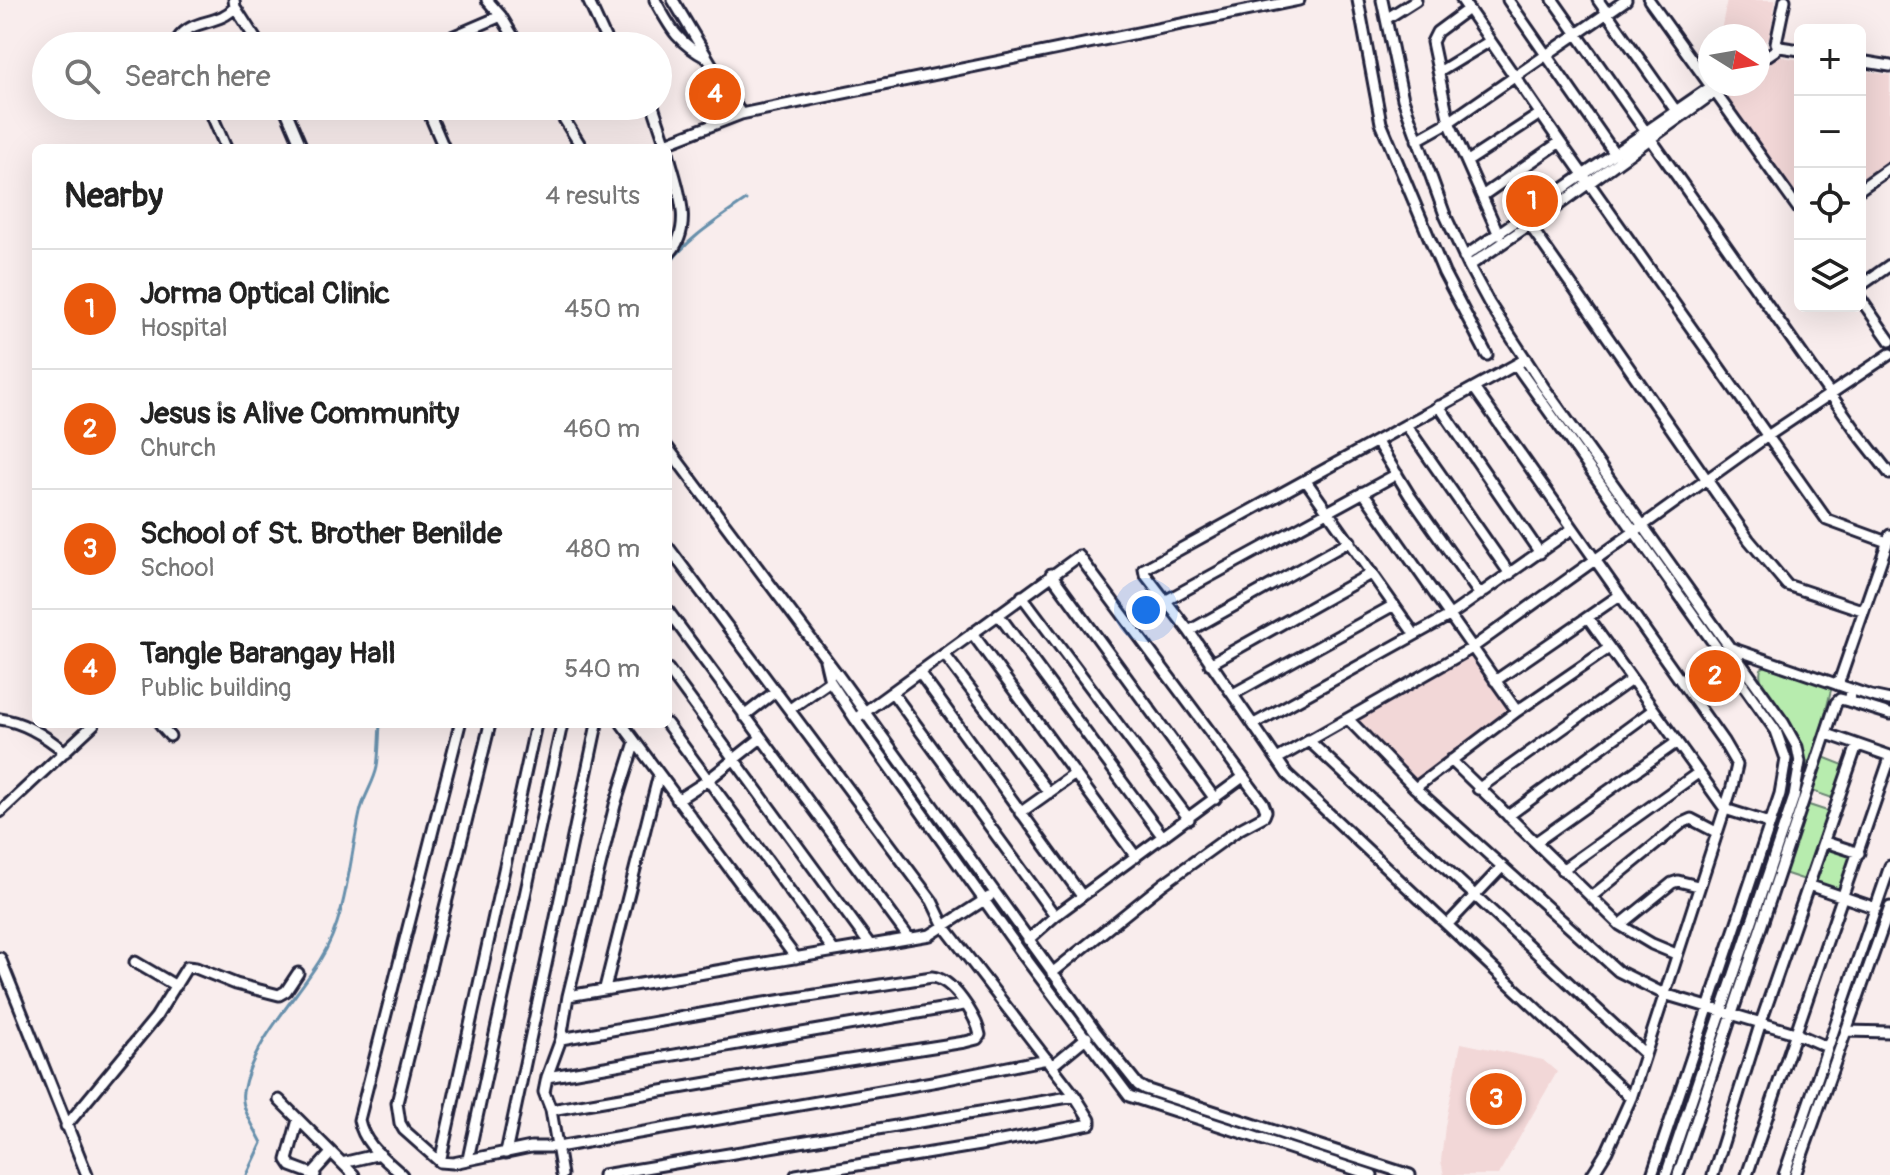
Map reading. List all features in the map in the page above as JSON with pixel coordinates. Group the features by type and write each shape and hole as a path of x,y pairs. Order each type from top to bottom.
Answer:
{"street":[{"path":"487,0 511,32"},
{"path":"588,0 603,32"},
{"path":"655,0 675,36 686,47 709,59"},
{"path":"673,0 741,114"},
{"path":"672,146 741,114 1299,0"},
{"path":"1358,0 1381,123 1444,273 1487,355"},
{"path":"1382,0 1403,99 1466,262 1521,362 1633,530 1776,731 1786,759 1780,794 1652,1175"},
{"path":"1386,19 1416,0"},
{"path":"1508,0 1615,154"},
{"path":"1553,0 1890,474"},
{"path":"1598,0 1676,111"},
{"path":"1417,140 1449,122 1626,0"},
{"path":"1649,0 1698,67"},
{"path":"1770,52 1778,45 1785,0"},
{"path":"182,32 194,25 227,16 235,4 252,32"},
{"path":"1499,235 1449,122 1432,38 1465,4 1827,520 1888,539 1838,685"},
{"path":"464,32 501,16"},
{"path":"1439,72 1490,41"},
{"path":"1770,49 1778,45 1794,49"},
{"path":"1866,62 1890,66"},
{"path":"1586,180 1615,154 1648,136 1676,111 1700,96"},
{"path":"1466,262 1702,96"},
{"path":"1719,96 1794,203"},
{"path":"1468,161 1540,114"},
{"path":"214,120 224,144"},
{"path":"290,120 300,144"},
{"path":"432,120 442,144"},
{"path":"565,120 580,144"},
{"path":"658,120 666,144"},
{"path":"1482,196 1560,142"},
{"path":"1866,185 1890,168"},
{"path":"672,171 684,225 678,245 672,251"},
{"path":"1466,262 1499,235 1527,221"},
{"path":"1527,221 1749,540 1787,585 1862,610"},
{"path":"1866,282 1890,265"},
{"path":"1866,307 1890,341"},
{"path":"1277,759 1472,648 1595,561 1633,530 1890,354"},
{"path":"1521,362 1144,569 1301,789 1631,1098"},
{"path":"1474,388 1737,765 1631,1098 1607,1151 1592,1175"},
{"path":"1539,389 1643,524 1783,722 1797,747 1799,771 1794,797 1666,1175"},
{"path":"1439,406 1540,553"},
{"path":"1406,425 1510,574"},
{"path":"1377,442 1480,595"},
{"path":"672,453 825,657 1052,973 1138,1085 1410,1175"},
{"path":"1165,601 1397,474"},
{"path":"1306,481 1415,635"},
{"path":"1363,492 1517,711"},
{"path":"1254,724 1449,616 1572,529"},
{"path":"1189,631 1350,541"},
{"path":"672,552 932,901 944,926 1075,1096 1090,1124 796,1175"},
{"path":"855,719 1079,556 1266,811 1264,816 1238,830 1175,875 1052,973"},
{"path":"1210,664 1372,573"},
{"path":"1051,574 1215,799"},
{"path":"1495,681 1620,595"},
{"path":"1022,596 1189,819"},
{"path":"1233,694 1394,605"},
{"path":"998,614 1163,837"},
{"path":"672,617 909,938"},
{"path":"1588,618 1725,809 1769,823"},
{"path":"1704,630 1714,623"},
{"path":"972,633 1136,857"},
{"path":"1415,788 1517,711 1609,648"},
{"path":"1731,648 1890,700"},
{"path":"944,654 1049,793"},
{"path":"825,657 830,681 855,719 984,901 1129,1096 1372,1175"},
{"path":"1743,685 1752,678 1762,658"},
{"path":"919,672 1082,896"},
{"path":"672,674 870,945"},
{"path":"1478,789 1631,680"},
{"path":"790,709 830,681"},
{"path":"1848,701 1852,690"},
{"path":"744,716 776,691"},
{"path":"892,692 1055,916"},
{"path":"1678,1175 1836,703 1840,699 1890,714"},
{"path":"1508,816 1653,710"},
{"path":"0,719 14,721 30,729 65,752"},
{"path":"1348,719 1415,788 1618,971 1664,994 1795,1033 1827,1047"},
{"path":"0,812 90,728"},
{"path":"163,728 170,736"},
{"path":"402,1175 362,1132 359,1120 459,728"},
{"path":"489,728 397,1103 404,1130 440,1162 453,1163 531,1147 558,1147 1050,1062 1095,1031"},
{"path":"440,1162 535,728"},
{"path":"468,1159 561,728"},
{"path":"506,1153 596,728"},
{"path":"625,728 796,958"},
{"path":"670,728 834,951"},
{"path":"1747,1175 1890,757 1827,734"},
{"path":"677,800 761,738"},
{"path":"1308,740 1644,1053"},
{"path":"562,1175 551,1110 544,1092 561,1039 568,996 615,805 635,742"},
{"path":"1536,842 1677,742"},
{"path":"1713,1175 1760,1025 1811,886 1857,745"},
{"path":"1451,760 1620,925 1676,954"},
{"path":"1562,870 1698,773"},
{"path":"605,988 659,774"},
{"path":"1020,813 1075,774"},
{"path":"1028,940 1055,916 1243,777"},
{"path":"1591,897 1682,823 1691,819 1716,832"},
{"path":"1825,842 1859,853"},
{"path":"1784,1175 1890,866"},
{"path":"1448,924 1502,867"},
{"path":"1620,925 1672,883 1678,881 1698,886"},
{"path":"1811,886 1876,908"},
{"path":"568,996 930,935 996,892"},
{"path":"1795,1175 1890,907"},
{"path":"0,958 87,1175"},
{"path":"135,962 176,986"},
{"path":"66,1126 156,1017 187,967 279,995 286,991 298,973"},
{"path":"551,1110 977,1039 980,1035 956,989 942,978 932,977 561,1039"},
{"path":"547,1077 964,1005"},
{"path":"1846,1031 1890,1032"},
{"path":"603,1175 1075,1096"},
{"path":"279,1100 354,1175"},
{"path":"298,1120 287,1160 291,1166 314,1174 331,1153"},
{"path":"1248,1133 1251,1123"},
{"path":"342,1163 380,1154"}],"shaded area":[{"path":"1727,0 1776,0 1770,33 1770,24 1722,24"},
{"path":"1777,56 1794,59 1794,193 1726,96 1770,96 1770,61"},
{"path":"1866,71 1890,75 1890,159 1866,176"},
{"path":"1474,652 1513,710 1415,784 1356,721"},
{"path":"1461,1043 1543,1060 1557,1072 1498,1175 1444,1175 1441,1161 1445,1126"}],"green space":[{"path":"1768,664 1832,686 1809,779 1730,1007 1728,1003 1804,778 1802,746 1763,687 1761,669"},
{"path":"1773,717 1780,722 1792,743 1797,761 1796,775 1778,842 1743,929 1738,926 1739,921 1788,781 1789,751"},
{"path":"1823,757 1846,766 1835,799 1812,791"},
{"path":"1806,804 1830,812 1808,881 1784,873"},
{"path":"1829,847 1852,855 1840,893 1816,883"}],"waterway":[{"path":"672,260 693,238 746,200"},
{"path":"247,1175 262,1143 244,1105 243,1092 248,1074 264,1040 320,960 336,926 361,807 377,767 380,728"},
{"path":"1803,1134 1814,1103"}],"place":[{"name":"Tangle Barangay Hall","path":"715,94"},
{"name":"Jorma Optical Clinic","path":"1532,201"},
{"name":"Jesus is Alive Community","path":"1715,676"},
{"name":"School of St. Brother Benilde","path":"1496,1099"}]}
